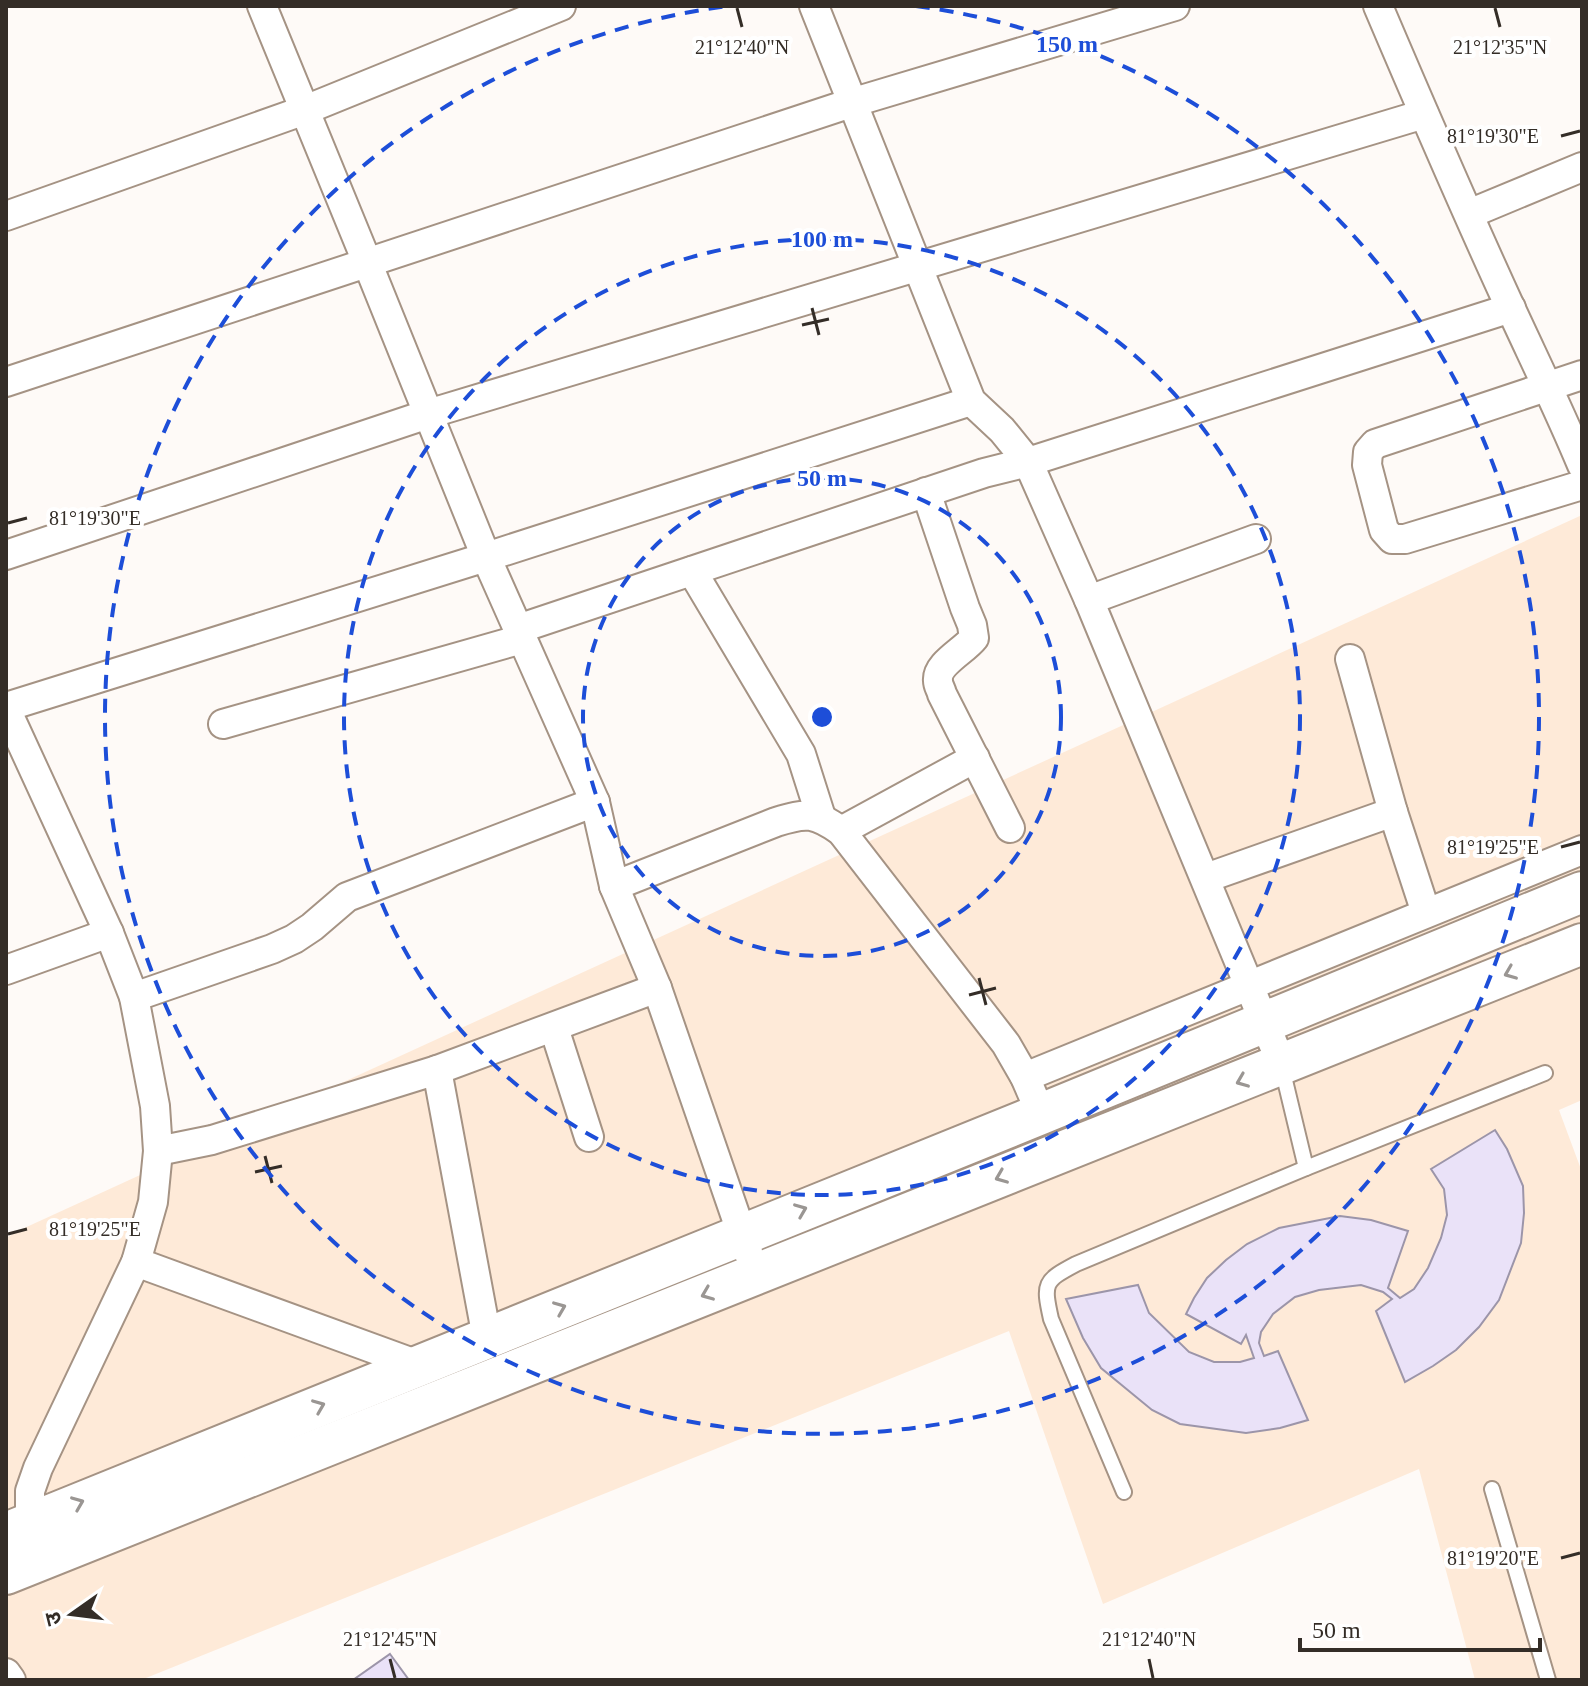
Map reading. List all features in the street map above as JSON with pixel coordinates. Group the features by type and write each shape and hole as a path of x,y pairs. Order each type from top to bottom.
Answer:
{"street":[{"path":"262,6 486,557 595,802 614,886 657,988 757,1275"},
{"path":"6,216 305,110 561,6"},
{"path":"814,6 971,401 1002,430 1028,462 1089,600 1282,1065"},
{"path":"6,382 851,103 1175,6"},
{"path":"1378,6 1582,465"},
{"path":"6,555 428,414 1424,114"},
{"path":"1469,214 1582,167"},
{"path":"223,724 520,634 692,571 926,492 1511,308"},
{"path":"1582,375 1375,444 1368,452 1367,465 1384,530 1392,539 1405,539 1582,485"},
{"path":"971,401 6,708 109,933 134,997 155,1106 158,1151 153,1202 136,1262 38,1468 17,1528 18,1569 1582,944"},
{"path":"926,492 974,638 942,666 937,680 1010,828"},
{"path":"1089,600 1256,539"},
{"path":"692,571 801,754 831,824 1006,1044 1041,1114"},
{"path":"1350,659 1393,812 1426,913"},
{"path":"614,886 797,815 831,824 975,758"},
{"path":"134,997 272,949 294,939 347,897 595,802"},
{"path":"1206,878 1393,812"},
{"path":"1025,1077 1582,850"},
{"path":"17,1528 1582,892"},
{"path":"6,970 109,933"},
{"path":"158,1151 212,1140 437,1070 657,988"},
{"path":"554,1028 589,1137"},
{"path":"437,1070 487,1338"},
{"path":"136,1262 421,1366"},
{"path":"6,1673 11,1680"}],"lane":[{"path":"1282,1065 1306,1168"},
{"path":"1124,1492 1051,1319 1045,1292 1053,1276 1306,1168 1545,1073"},
{"path":"1492,1489 1548,1680"}],"shaded area":[{"path":"1582,515 1582,1100 1559,1110 1582,1172 1582,1680 1475,1680 1419,1469 1103,1604 1009,1331 141,1680 6,1680 6,1238"}],"building":[{"path":"1495,1130 1523,1186 1521,1243 1499,1300 1479,1327 1456,1350 1405,1382 1376,1311 1392,1299 1383,1292 1361,1285 1319,1290 1295,1297 1273,1314 1261,1332 1259,1343 1264,1356 1278,1351 1308,1420 1280,1428 1246,1433 1180,1424 1152,1410 1101,1368 1083,1338 1066,1299 1138,1285 1149,1313 1189,1352 1214,1362 1240,1362 1254,1358 1246,1335 1241,1344 1186,1314 1194,1298 1207,1278 1247,1244 1279,1228 1340,1216 1371,1220 1408,1231 1388,1288 1400,1298 1414,1289 1428,1268 1447,1215 1444,1189 1431,1169"},
{"path":"390,1654 409,1680 353,1680"}]}
